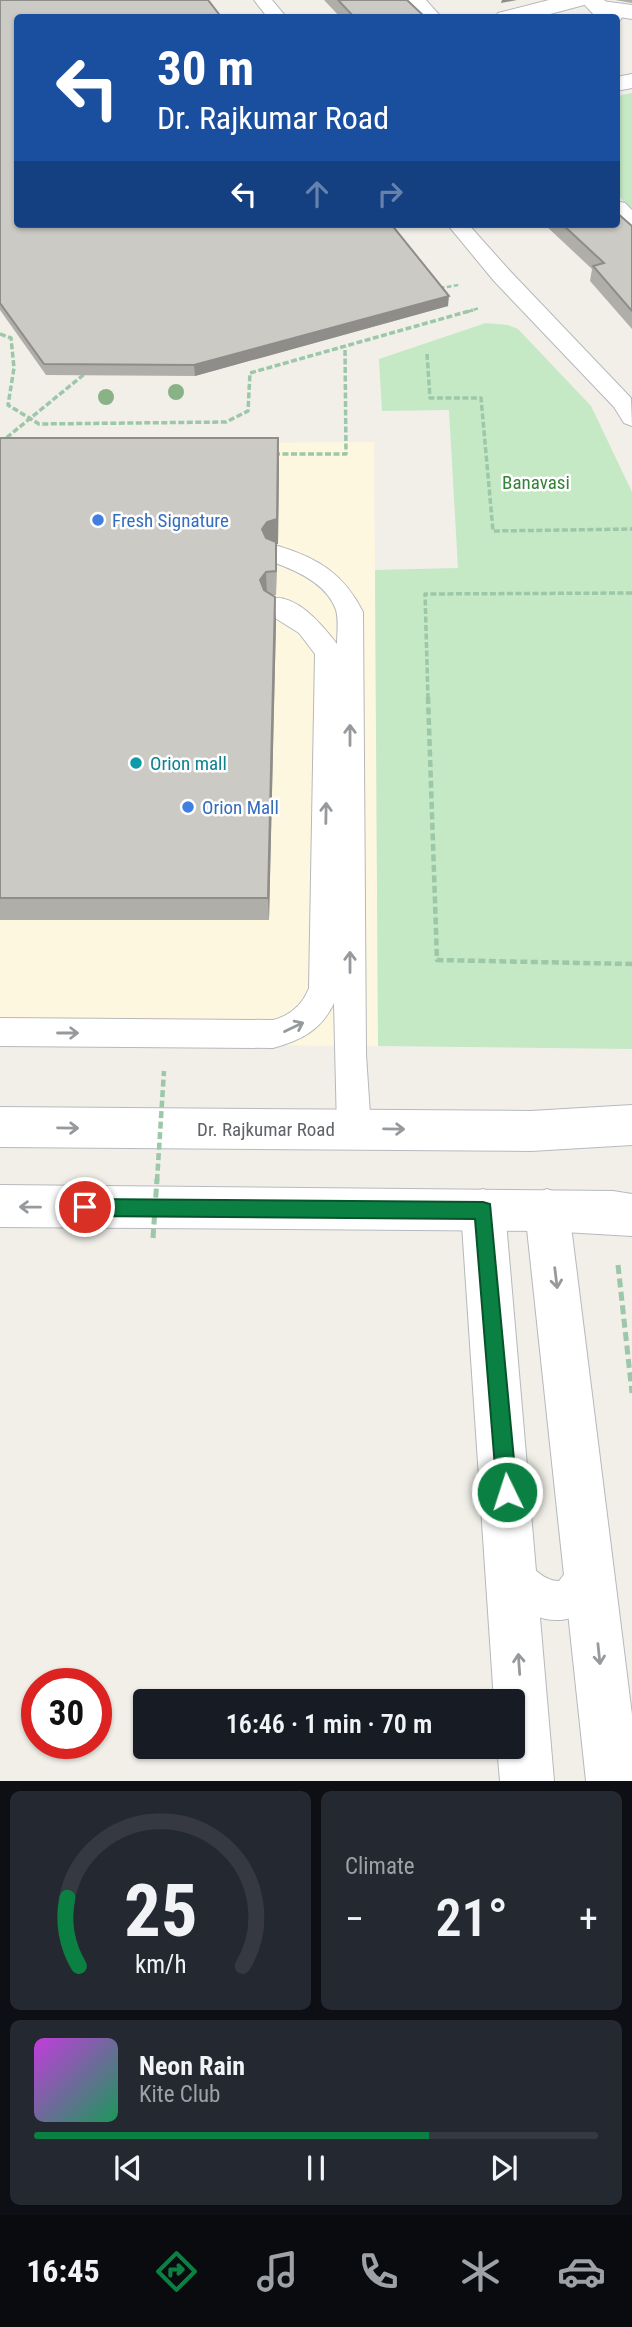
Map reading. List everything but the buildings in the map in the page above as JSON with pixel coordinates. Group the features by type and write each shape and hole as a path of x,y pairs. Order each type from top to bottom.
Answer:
{"street":[{"path":"413,0 427,14"},
{"path":"522,14 576,0"},
{"path":"605,12 632,12"},
{"path":"620,213 632,226"},
{"path":"531,1132 632,1125"},
{"name":"Dr. Rajkumar Road","path":"0,1127 531,1132"},
{"path":"531,1132 632,1146"},
{"path":"0,1206 547,1210 622,1213"},
{"path":"483,1210 527,1781"},
{"path":"547,1210 613,1781"}],"lane":[{"path":"263,0 275,14"},
{"path":"460,228 520,296 623,403 632,418"},
{"path":"278,555 303,563 325,575 340,592 350,612 350,1055 354,1129"},
{"path":"0,1032 273,1034 290,1030 305,1021 319,1007 325,988 328,652 308,626 276,606"},
{"path":"513,1574 524,1589 542,1600 560,1602 579,1592 590,1573"}],"path":[{"path":"0,334 11,338 14,368 8,405 39,424 226,422 248,411 250,373 520,296"},
{"path":"263,454 346,454 345,347"},
{"path":"427,355 430,398 481,398 493,531 632,529"},
{"path":"0,443 93,368"},
{"path":"632,593 425,594 437,960 632,964"},
{"path":"153,1238 164,1071"},
{"path":"622,1213 632,1393"}],"shaded area":[{"name":"Orion Mall","path":"374,442 378,1046 0,1044 0,444"}],"green space":[{"path":"632,93 632,211 620,198 620,95"},
{"name":"Banavasi","path":"486,323 518,329 591,406 632,492 632,1049 378,1046 375,570 458,568 449,410 382,411 379,359"}],"place":[{"name":"Fresh Signature","path":"98,520"},
{"name":"Orion mall","path":"136,763"},
{"name":"Orion Mall","path":"188,807"}],"route":[{"path":"85,1207 483,1210 507,1492"}]}
